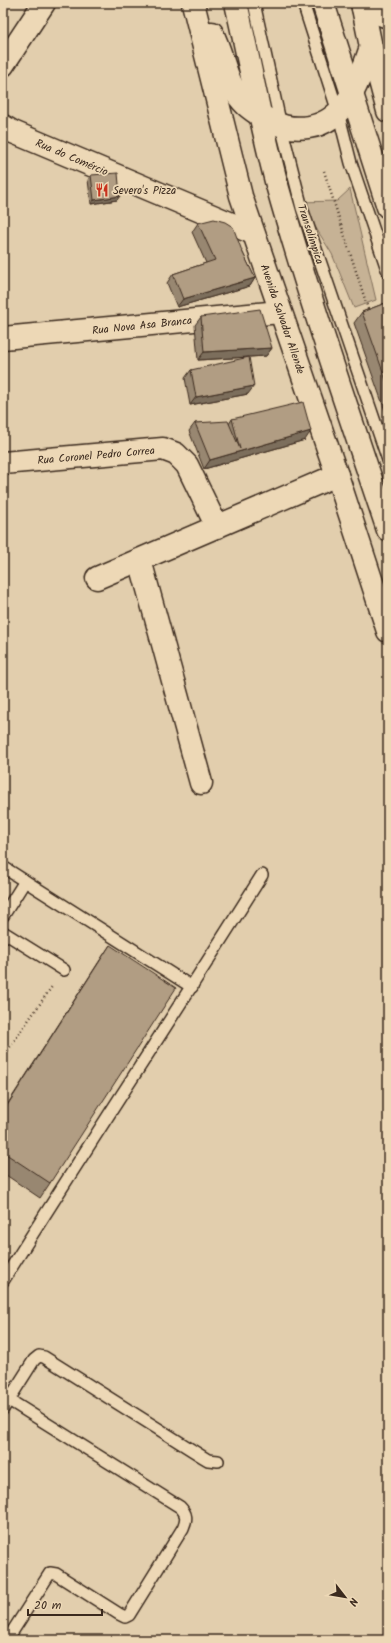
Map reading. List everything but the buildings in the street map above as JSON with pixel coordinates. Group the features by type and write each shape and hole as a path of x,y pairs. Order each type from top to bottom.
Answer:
{"main road":[{"path":"3,65 44,3"},
{"path":"194,3 204,15 215,38 228,78 243,103 260,115 281,126 299,128 315,126 328,121 338,112 352,94 371,47"},
{"name":"Avenida Salvador Allende","path":"194,3 239,189 337,475 388,631"},
{"path":"236,3 260,115 277,185 388,530"},
{"path":"323,3 388,207"},
{"path":"362,6 388,17"},
{"path":"362,6 388,111"},
{"name":"Rua do Comércio","path":"6,131 253,232"},
{"name":"Rua Nova Asa Branca","path":"3,338 280,312"},
{"name":"Rua Coronel Pedro Correa","path":"3,463 163,449 176,454 187,465 217,526"},
{"path":"97,578 337,475"},
{"path":"140,560 201,783"}],"lane":[{"name":"Transolímpica","path":"254,3 281,126 302,208 388,460"},
{"path":"303,3 338,112 351,163 388,272"},
{"path":"3,867 192,987"},
{"path":"3,1281 40,1221 192,987 262,875"},
{"path":"3,916 25,881"},
{"path":"3,932 64,970"},
{"path":"7,1640 50,1573 56,1574 119,1614 125,1617 129,1615 183,1528 186,1520 185,1512 180,1507 6,1405 34,1360 39,1356 44,1357 208,1460 218,1461"}],"path":[{"path":"324,171 370,317"},
{"path":"3,1057 64,970"}],"shaded area":[{"path":"350,189 376,300 354,308 332,254 300,202 337,201"}],"place":[{"name":"Severo's Pizza","path":"102,190"}]}
